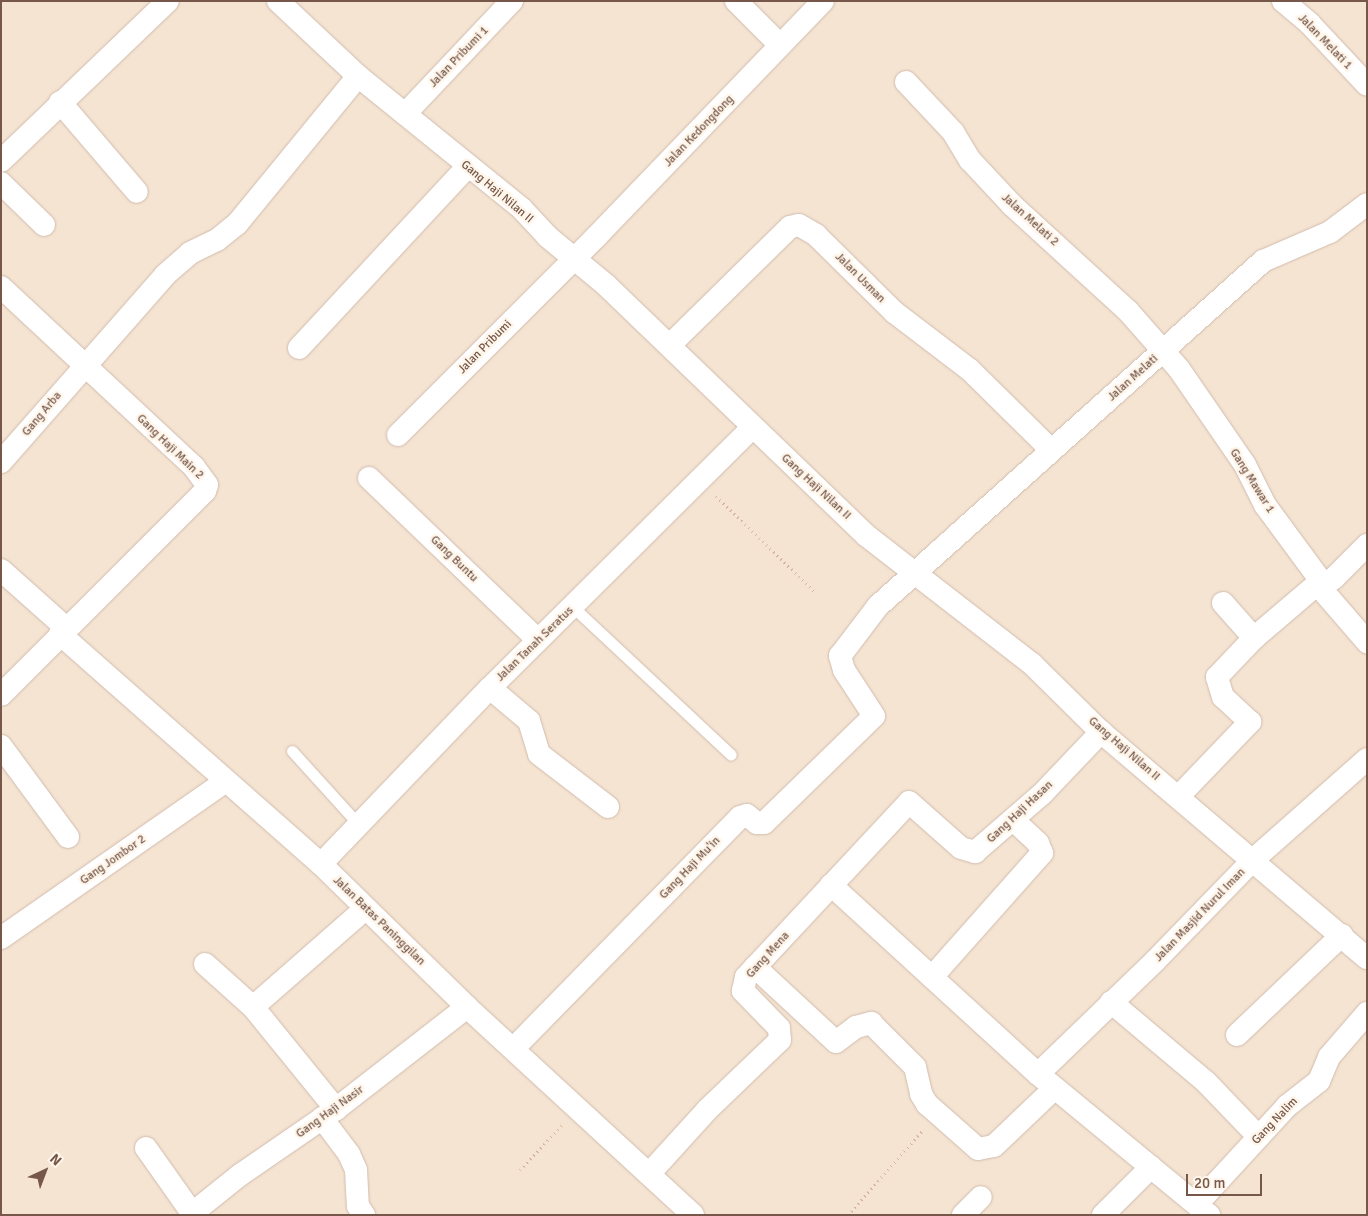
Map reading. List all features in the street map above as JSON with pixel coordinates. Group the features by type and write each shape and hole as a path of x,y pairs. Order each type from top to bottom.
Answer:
{"street":[{"path":"1,161 60,102 168,1"},
{"name":"Gang Haji Nilan II","path":"278,1 358,76 522,209 572,258 671,344 752,428 867,536 914,574 939,590 998,640 1032,664 1101,732 1367,958"},
{"name":"Jalan Pribumi 1","path":"405,114 512,1"},
{"path":"736,1 780,45"},
{"name":"Jalan Kedongdong","path":"572,258 823,1"},
{"name":"Jalan Melati 1","path":"1282,1 1310,24 1367,85"},
{"name":"Gang Arba","path":"1,462 82,366 165,274 190,253 217,240 237,224 358,76"},
{"name":"Jalan Melati 2","path":"906,82 953,132 970,160 1012,205 1074,259 1164,351"},
{"path":"60,102 137,192"},
{"path":"299,348 468,167"},
{"path":"1,183 44,225"},
{"name":"Jalan Melati","path":"914,574 1263,261 1330,232 1364,212"},
{"name":"Jalan Usman","path":"671,344 790,227 799,225 816,235 894,312 970,370 1051,450"},
{"name":"Jalan Pribumi","path":"398,435 572,258"},
{"name":"Gang Haji Main 2","path":"1,287 82,366 194,467 207,485 205,491 63,631"},
{"name":"Gang Mawar 1","path":"1164,351 1179,369 1245,465 1265,505 1367,642"},
{"name":"Jalan Tanah Seratus","path":"321,864 490,688 752,428"},
{"name":"Gang Buntu","path":"369,478 538,640"},
{"path":"1178,796 1250,722 1223,697 1217,678 1254,638 1367,545"},
{"path":"1,570 63,631 1,695"},
{"name":"Gang Haji Mu'in","path":"514,1048 740,817 747,815 757,823 764,823 874,716 844,670 840,656 878,606 914,574"},
{"path":"1223,603 1254,638"},
{"name":"Jalan Batas Paninggilan","path":"63,631 225,782 321,864 467,1007 514,1048 693,1215"},
{"path":"490,688 529,721 539,754 608,807"},
{"name":"Gang Haji Hasan","path":"909,802 954,842 968,851 975,852 1013,820 1101,732"},
{"path":"1,746 68,837"},
{"name":"Jalan Masjid Nurul Iman","path":"1038,1074 1156,960 1253,860 1367,760"},
{"name":"Gang Jombor 2","path":"1,938 225,782"},
{"name":"Gang Mena","path":"649,1174 707,1110 780,1040 779,1028 742,990 746,977 909,802"},
{"path":"932,977 1042,852 1038,843 1013,820"},
{"path":"831,885 1038,1074 1203,1210"},
{"path":"253,1008 365,909"},
{"path":"1237,1035 1342,935"},
{"path":"205,964 253,1008 329,1113 356,1170 358,1206 364,1215"},
{"path":"755,967 836,1042 856,1027 871,1023 915,1067 923,1099 972,1146 985,1150 994,1146 1055,1088"},
{"path":"1111,1002 1206,1082 1259,1137"},
{"name":"Gang Haji Nasir","path":"191,1214 240,1175 329,1113 467,1007"},
{"name":"Gang Nalim","path":"1203,1210 1259,1137 1287,1106 1319,1082 1330,1057 1367,1013"},
{"path":"146,1148 191,1214"},
{"path":"1103,1215 1151,1167"},
{"path":"963,1215 981,1196"}],"lane":[{"path":"573,607 731,755"},
{"path":"292,751 358,825"}],"path":[{"path":"699,480 814,591"},
{"path":"520,1170 578,1108"},
{"path":"848,1215 937,1114"}],"shaded area":[{"path":"1,1 1367,1 1367,1215 1,1215"}]}
